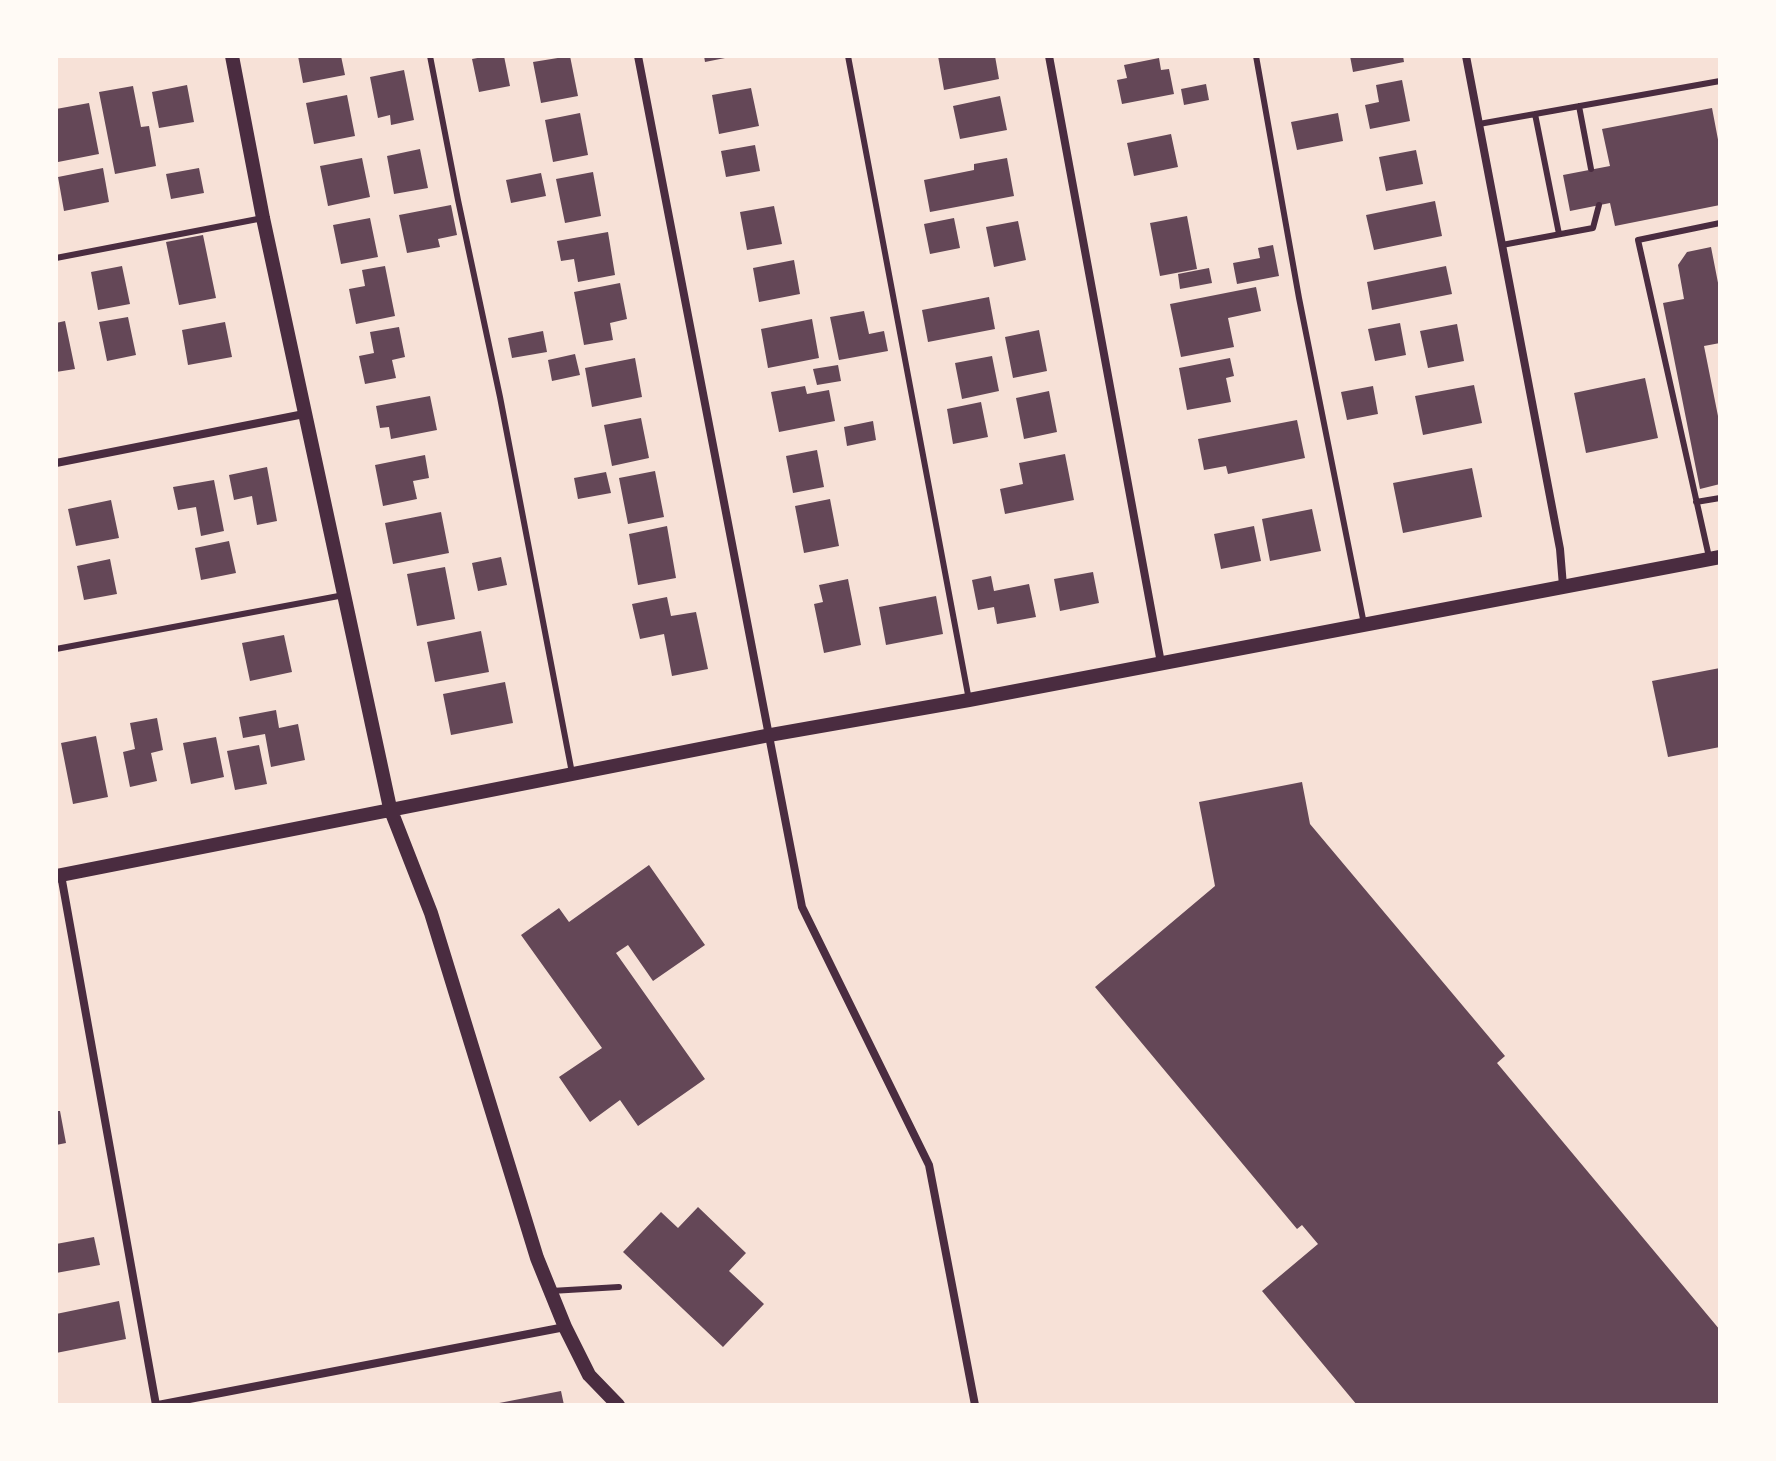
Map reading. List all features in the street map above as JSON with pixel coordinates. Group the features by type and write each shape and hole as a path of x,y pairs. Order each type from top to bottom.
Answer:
{"street":[{"path":"232,56 304,414 390,808 431,913 537,1258 565,1327 589,1375 618,1405"},
{"path":"638,56 802,907 929,1165 975,1405"},
{"path":"1049,56 1161,663"},
{"path":"1466,56 1560,549 1563,586"},
{"path":"56,463 304,414"},
{"path":"565,1327 157,1405 59,875 770,735 1715,558"}],"lane":[{"path":"430,56 500,397 572,773"},
{"path":"848,56 969,700"},
{"path":"1256,56 1299,298 1364,624"},
{"path":"1479,124 1720,81"},
{"path":"1579,106 1591,169"},
{"path":"1535,114 1559,234"},
{"path":"1502,245 1593,228 1599,205"},
{"path":"56,258 263,218"},
{"path":"1715,558 1696,502 1638,240 1720,223"},
{"path":"1696,502 1720,498"},
{"path":"56,649 344,595"},
{"path":"550,1291 619,1287"}],"building":[{"path":"298,56 341,56 345,75 303,83"},
{"path":"504,56 510,86 479,92 472,59"},
{"path":"570,56 578,96 541,103 533,62"},
{"path":"704,56 730,56 730,57 705,62"},
{"path":"938,56 995,56 999,79 944,90"},
{"path":"1350,56 1403,56 1404,62 1353,72"},
{"path":"1159,58 1161,70 1169,69 1174,94 1122,104 1117,80 1127,78 1124,65"},
{"path":"404,70 414,120 391,125 390,115 378,118 370,77"},
{"path":"1402,80 1410,121 1370,129 1365,105 1379,102 1376,85"},
{"path":"1206,84 1209,100 1184,105 1181,89"},
{"path":"187,85 194,122 159,128 152,92"},
{"path":"133,86 141,127 149,126 156,166 115,174 99,92"},
{"path":"751,88 759,126 719,134 712,95"},
{"path":"347,95 355,136 314,144 306,103"},
{"path":"1000,96 1007,130 960,139 953,106"},
{"path":"89,103 99,154 58,162 56,109"},
{"path":"1712,108 1720,150 1720,205 1615,226 1610,203 1570,211 1563,175 1610,166 1602,129"},
{"path":"580,113 588,155 553,162 545,120"},
{"path":"1338,113 1343,141 1297,150 1291,122"},
{"path":"1171,134 1178,167 1134,176 1127,143"},
{"path":"755,145 760,171 726,177 721,151"},
{"path":"420,149 428,188 394,194 387,156"},
{"path":"1416,150 1423,184 1386,191 1379,157"},
{"path":"362,158 370,197 328,206 320,166"},
{"path":"1007,158 1014,196 930,212 924,180 974,170 974,164"},
{"path":"103,168 109,202 64,211 58,177"},
{"path":"199,168 204,193 171,199 166,174"},
{"path":"593,172 601,216 565,223 556,179"},
{"path":"541,173 546,196 511,203 506,180"},
{"path":"1435,201 1442,236 1374,250 1366,215"},
{"path":"451,205 457,235 438,239 440,247 407,253 399,215"},
{"path":"774,206 782,244 747,250 740,212"},
{"path":"1187,216 1197,269 1160,276 1150,223"},
{"path":"370,218 378,257 341,264 333,225"},
{"path":"954,218 960,248 930,254 924,224"},
{"path":"1018,221 1026,260 994,267 986,227"},
{"path":"608,232 615,275 578,282 574,259 561,261 557,241"},
{"path":"203,235 216,298 179,305 166,242"},
{"path":"1273,245 1279,276 1237,284 1233,263 1260,258 1258,248"},
{"path":"1711,247 1720,293 1720,343 1704,346 1720,426 1720,484 1700,489 1663,303 1684,299 1678,265 1687,252"},
{"path":"794,260 800,294 759,302 753,268"},
{"path":"122,266 130,304 98,310 91,272"},
{"path":"385,266 395,316 356,324 349,289 365,286 362,270"},
{"path":"1446,266 1452,294 1372,310 1367,282"},
{"path":"1209,268 1212,283 1180,289 1178,274"},
{"path":"620,283 627,319 610,323 613,340 584,345 574,292"},
{"path":"1256,287 1261,311 1228,318 1234,347 1181,357 1170,304"},
{"path":"989,297 995,329 928,342 922,310"},
{"path":"864,311 869,334 884,331 888,351 839,360 830,317"},
{"path":"128,317 136,355 107,361 99,322"},
{"path":"812,319 819,358 768,368 761,329"},
{"path":"65,321 75,369 56,372 56,323"},
{"path":"225,322 232,357 188,365 182,330"},
{"path":"1400,323 1406,355 1375,361 1368,329"},
{"path":"1457,324 1464,361 1428,368 1420,331"},
{"path":"399,327 405,357 392,360 396,378 365,384 359,356 374,353 370,332"},
{"path":"1039,330 1047,371 1013,378 1005,337"},
{"path":"543,331 547,352 512,358 508,338"},
{"path":"575,354 580,375 552,381 548,360"},
{"path":"992,356 999,391 962,399 955,363"},
{"path":"635,358 642,397 592,407 585,368"},
{"path":"1230,358 1234,376 1226,378 1231,402 1187,410 1179,368"},
{"path":"838,365 841,381 817,385 813,369"},
{"path":"1645,378 1658,438 1586,453 1574,393"},
{"path":"1474,385 1482,423 1423,435 1415,396"},
{"path":"805,386 807,394 829,390 835,421 779,432 771,392"},
{"path":"1373,386 1378,414 1347,420 1341,392"},
{"path":"1049,391 1057,432 1024,439 1016,398"},
{"path":"430,396 437,430 391,439 389,427 380,428 376,406"},
{"path":"981,402 988,437 953,444 947,409"},
{"path":"641,418 649,458 612,466 604,425"},
{"path":"1297,420 1305,458 1228,474 1226,466 1204,470 1198,439"},
{"path":"873,421 876,440 847,446 844,427"},
{"path":"817,450 824,487 793,493 786,456"},
{"path":"1065,454 1074,500 1005,514 1000,489 1023,484 1019,463"},
{"path":"425,455 429,478 413,481 417,499 383,506 375,465"},
{"path":"267,467 277,521 257,525 252,496 234,500 229,475"},
{"path":"1472,468 1482,517 1403,533 1393,483"},
{"path":"655,471 664,517 628,524 619,478"},
{"path":"606,472 611,493 578,499 574,478"},
{"path":"214,480 224,531 201,536 196,507 178,510 173,487"},
{"path":"830,499 839,546 804,553 795,506"},
{"path":"111,500 119,538 76,546 68,509"},
{"path":"1312,509 1321,551 1270,561 1262,519"},
{"path":"441,512 449,553 393,564 385,523"},
{"path":"667,526 676,578 638,585 629,534"},
{"path":"1254,526 1261,561 1221,569 1214,534"},
{"path":"229,541 236,573 201,580 195,548"},
{"path":"501,557 507,585 478,591 472,563"},
{"path":"110,559 117,594 84,600 77,566"},
{"path":"445,567 455,619 417,626 407,574"},
{"path":"1093,572 1099,603 1060,611 1054,579"},
{"path":"991,576 994,591 1029,584 1036,617 997,624 994,607 978,610 972,580"},
{"path":"848,579 861,645 824,653 814,604 823,602 819,585"},
{"path":"936,596 943,634 886,645 879,607"},
{"path":"667,597 671,616 696,612 708,669 672,676 664,634 640,639 632,604"},
{"path":"481,631 489,672 435,682 427,642"},
{"path":"284,635 292,672 250,681 242,643"},
{"path":"1720,668 1720,747 1668,757 1652,681"},
{"path":"505,682 513,723 451,735 443,694"},
{"path":"276,710 279,728 298,724 305,760 271,767 265,734 243,738 239,717"},
{"path":"157,718 163,750 151,753 157,781 130,787 123,752 135,749 130,723"},
{"path":"96,736 108,797 73,804 61,743"},
{"path":"216,737 224,777 191,784 183,743"},
{"path":"259,745 267,784 235,790 227,751"},
{"path":"1302,782 1310,824 1505,1056 1497,1063 1720,1330 1720,1405 1357,1405 1262,1291 1318,1244 1302,1225 1297,1229 1095,987 1215,886 1199,802"},
{"path":"649,865 705,945 653,981 628,945 616,953 705,1079 638,1126 620,1100 590,1122 559,1077 602,1048 521,935 559,908 569,922"},
{"path":"56,1111 60,1111 66,1143 56,1145"},
{"path":"698,1207 746,1253 729,1271 764,1304 723,1347 623,1252 661,1212 678,1228"},
{"path":"94,1237 100,1265 56,1273 56,1244"},
{"path":"119,1301 126,1339 56,1353 56,1314"},
{"path":"561,1391 564,1405 494,1405 494,1404"}]}
